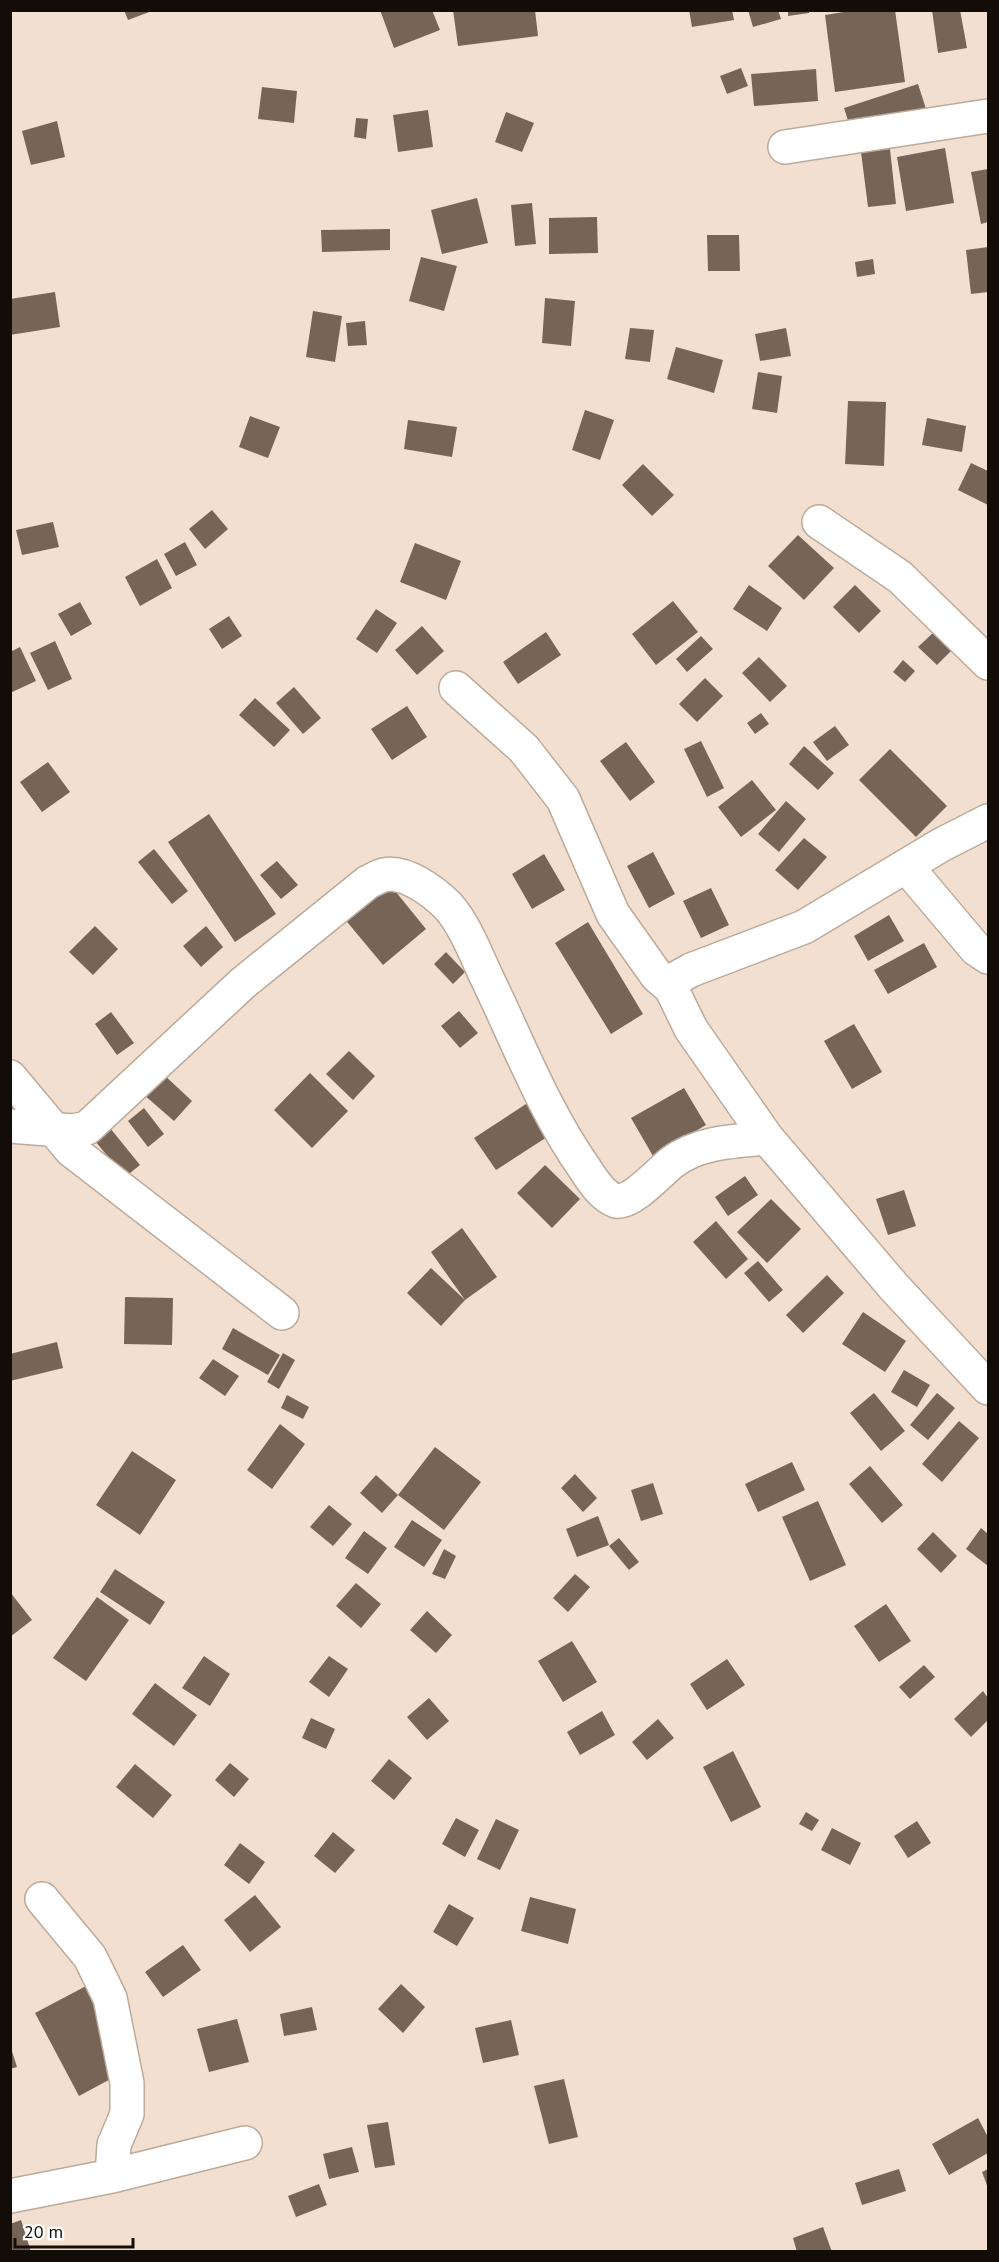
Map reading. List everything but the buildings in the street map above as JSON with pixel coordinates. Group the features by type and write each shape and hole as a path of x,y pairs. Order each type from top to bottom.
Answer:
{"street":[{"path":"785,147 988,116"},
{"path":"819,522 900,577 988,663"},
{"path":"456,688 524,749 546,774 563,799 613,914 657,976 671,988 691,1029 766,1138 894,1287 988,1388"},
{"path":"671,988 677,978 691,970 804,927 906,866 988,821"},
{"path":"906,866 976,949 988,957"},
{"path":"10,1126 73,1131 87,1128 243,983 368,882 385,874 401,876 428,889 449,908 473,949 557,1124 573,1153 606,1195 615,1201 629,1199 678,1158 699,1147 766,1138"},
{"path":"10,1077 71,1150 282,1313"},
{"path":"42,1899 90,1957 110,1998 127,2083 128,2114 114,2145 112,2176"},
{"path":"10,2196 112,2176 245,2144"}]}
